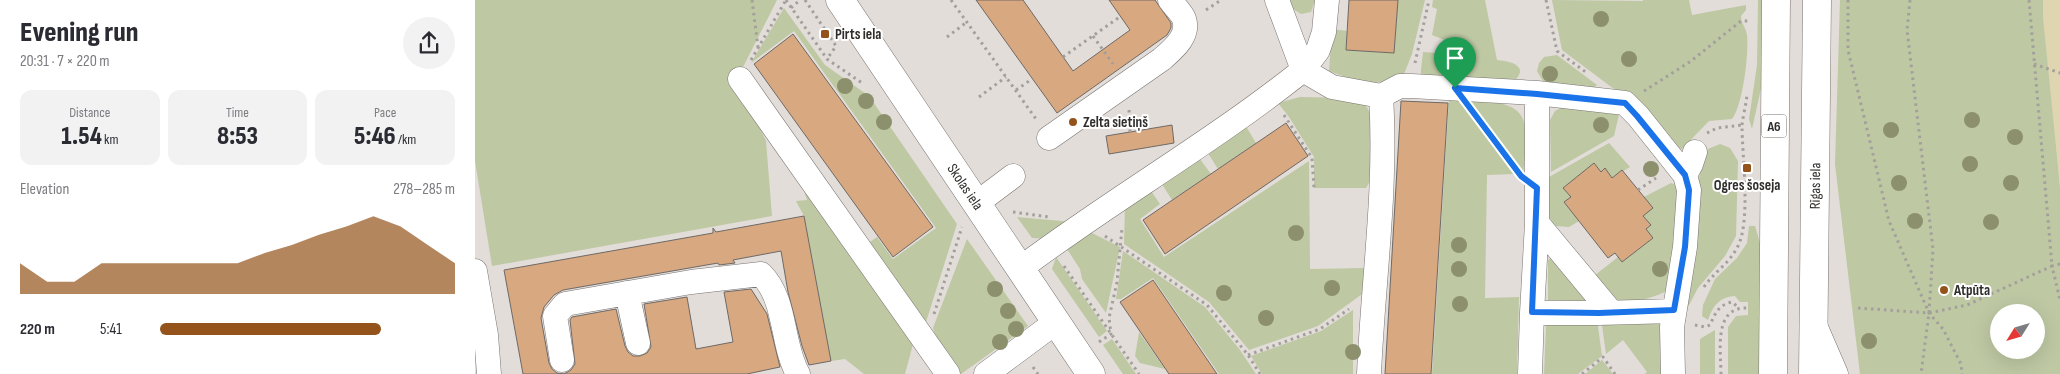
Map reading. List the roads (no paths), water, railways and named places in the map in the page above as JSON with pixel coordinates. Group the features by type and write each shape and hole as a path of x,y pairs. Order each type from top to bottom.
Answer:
{"main road":[{"name":"Skolas iela","path":"840,0 971,213 1021,268 1091,374"},
{"name":"A6","path":"1773,374 1776,0"},
{"name":"Rīgas iela","path":"1813,374 1817,0"}],"street":[{"path":"1049,138 1162,59 1178,44 1185,28 1184,20 1170,0"},
{"path":"1277,0 1303,70 1332,87 1381,96 1400,86 1537,94 1615,102 1637,116 1685,175 1689,190 1683,318 1673,327 1673,374"},
{"path":"1021,268 1267,98 1303,70 1318,50 1324,32 1327,0"},
{"path":"740,79 948,374"},
{"path":"1530,374 1537,223 1537,94"},
{"path":"1369,374 1376,290 1373,230 1384,131 1381,96"},
{"path":"1685,175 1695,152"},
{"path":"971,213 1013,176"},
{"path":"1537,223 1611,312"},
{"path":"475,271 486,335 489,374"},
{"path":"562,360 555,316 565,304 705,280 761,274 769,281 785,327 793,365 798,374"},
{"path":"627,293 638,343"},
{"path":"1532,312 1611,312 1683,318"},
{"path":"986,374 1056,322"},
{"path":"1813,322 1836,374"}],"place":[{"name":"Pirts iela","path":"825,34"},
{"name":"Zelta sietiņš","path":"1073,122"},
{"name":"Ogres šoseja","path":"1747,168"},
{"name":"Atpūta","path":"1944,290"}]}
